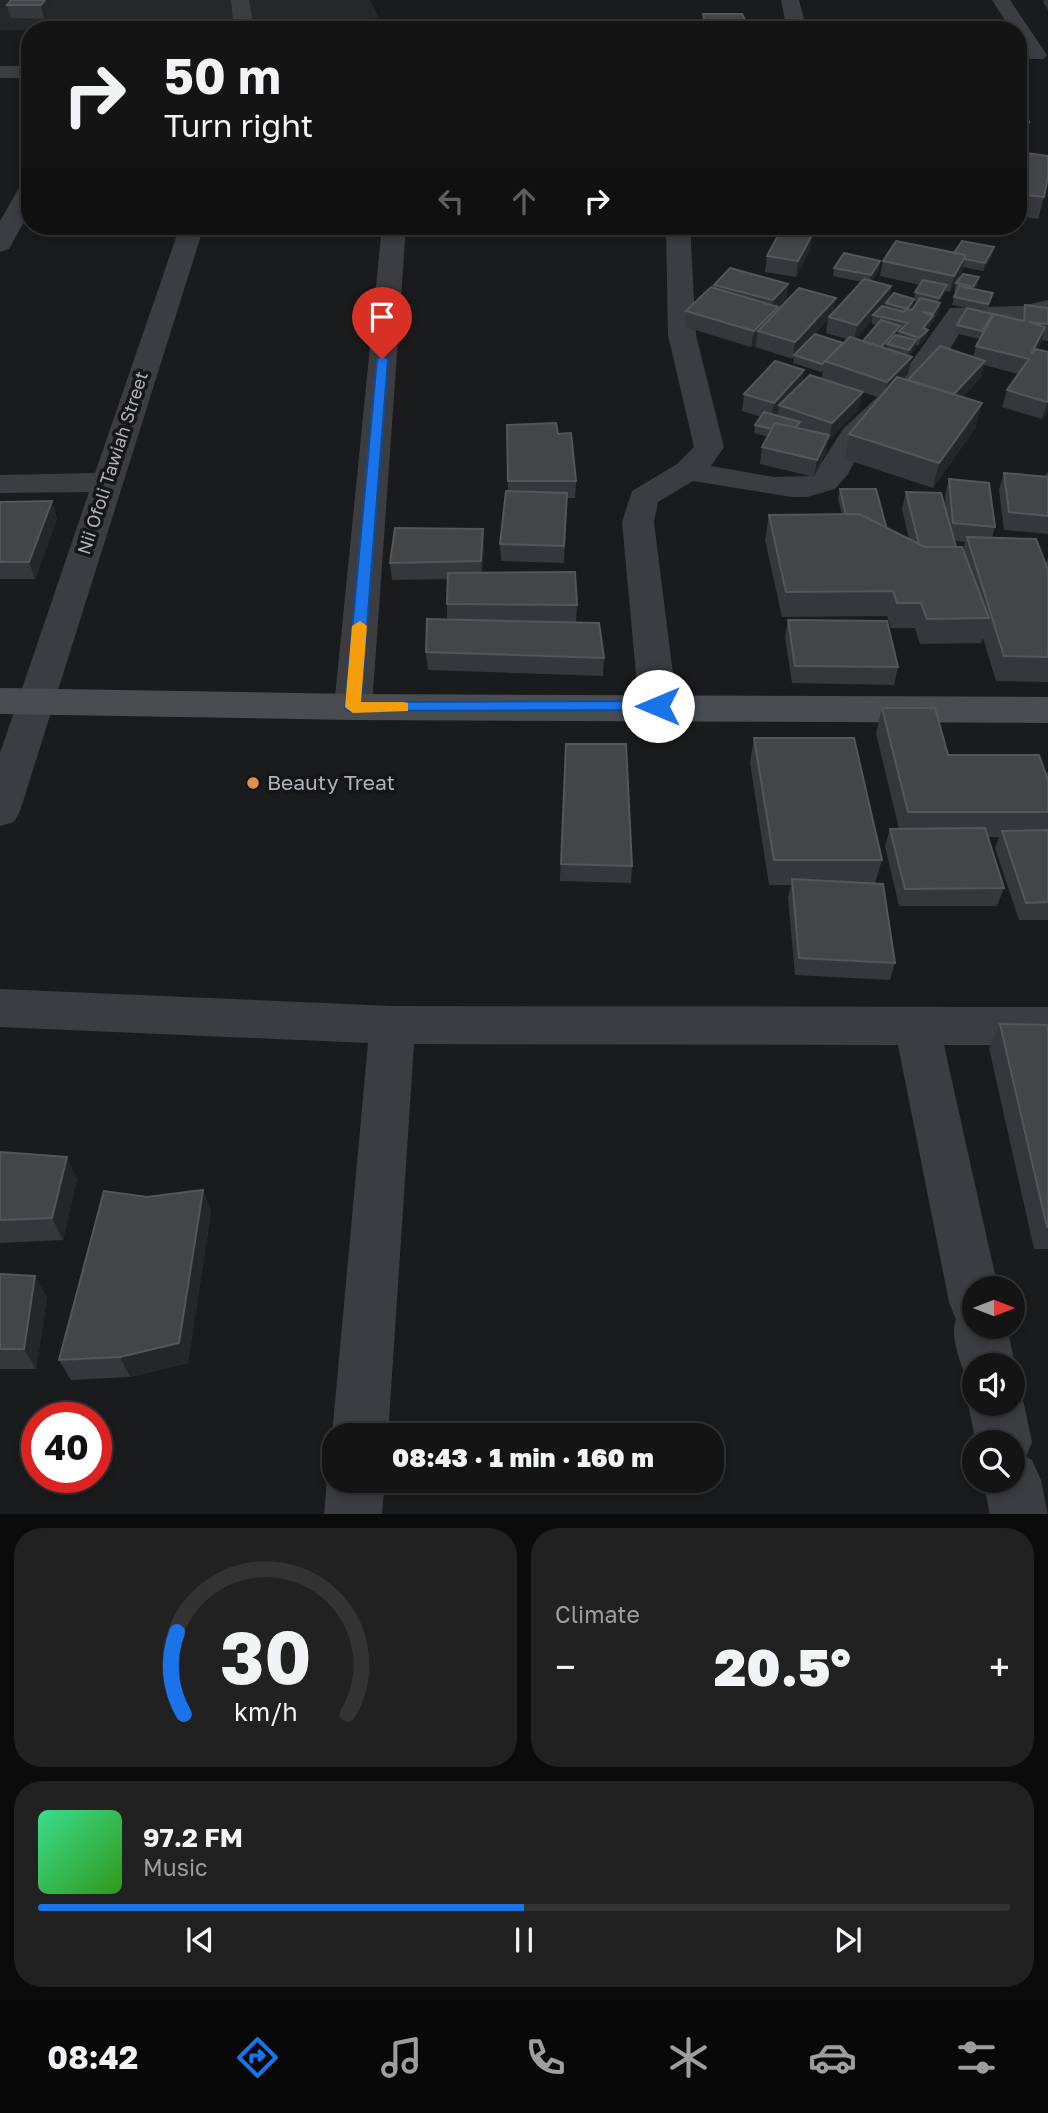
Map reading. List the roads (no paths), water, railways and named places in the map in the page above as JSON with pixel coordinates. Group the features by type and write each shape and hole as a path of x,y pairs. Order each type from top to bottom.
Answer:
{"street":[{"path":"240,0 243,21"},
{"path":"790,0 795,21"},
{"path":"1001,0 1013,21"},
{"path":"0,72 21,72"},
{"path":"0,244 21,205"},
{"name":"Nii Ofoli Tawiah Street","path":"0,811 18,702 106,482 189,235"},
{"path":"353,707 393,235"},
{"path":"658,706 638,522 643,498 667,482 691,471 702,460 709,447 682,335 677,235"},
{"path":"691,471 775,486 818,486 834,473 844,448 877,412 912,383 936,352 952,319 960,314 1022,314 1048,308"},
{"path":"0,484 106,482"},
{"path":"18,702 353,707 658,706 1048,710"},
{"path":"0,1008 392,1026 1048,1026"},
{"path":"917,1024 970,1276"},
{"path":"361,1423 392,1026"},
{"path":"353,1514 355,1493"},
{"path":"1015,1493 1019,1514"}],"place":[{"name":"Beauty Treat","path":"253,783"}]}
